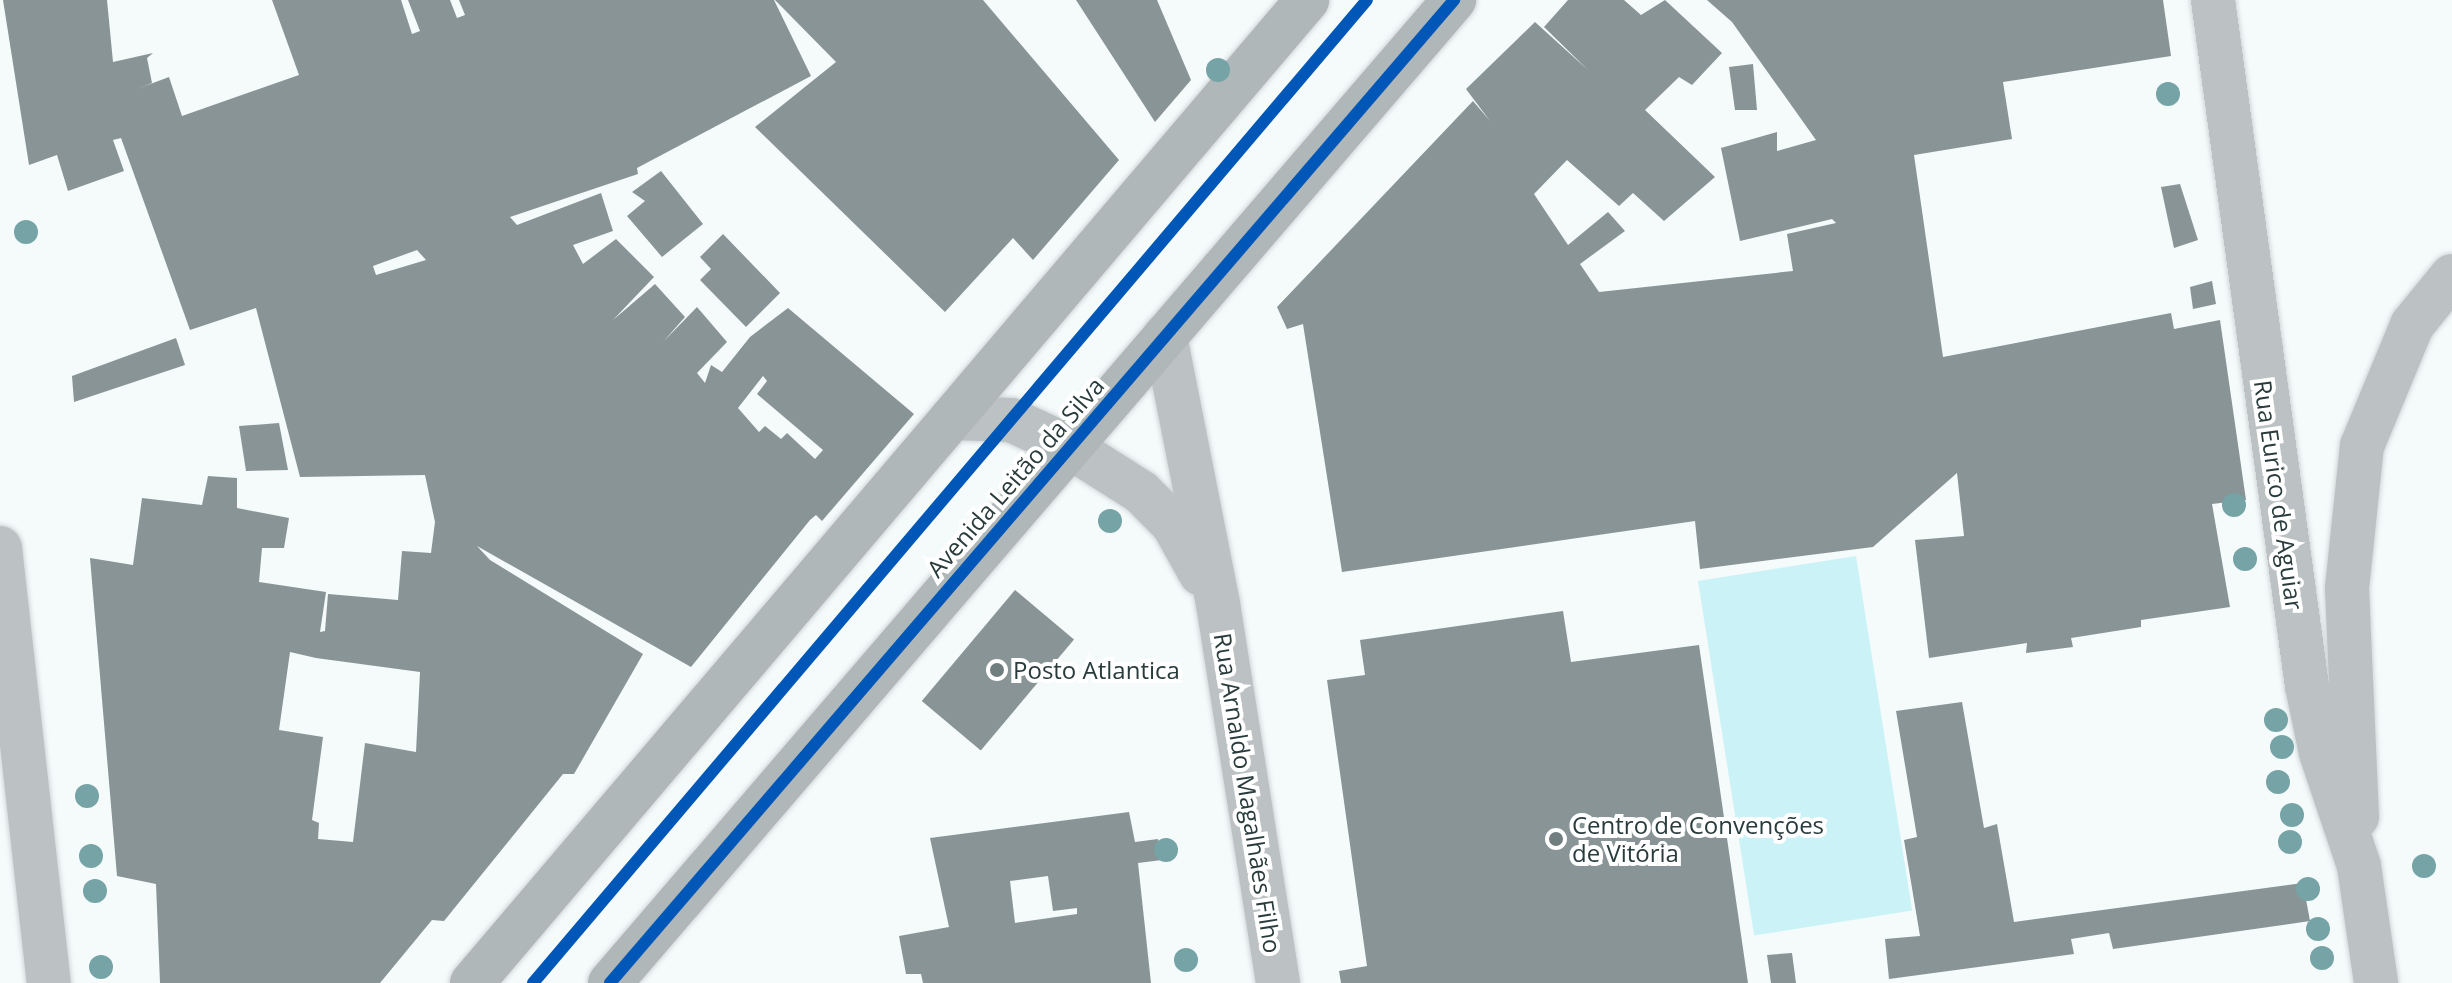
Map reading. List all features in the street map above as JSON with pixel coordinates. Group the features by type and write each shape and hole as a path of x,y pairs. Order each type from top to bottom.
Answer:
{"street":[{"path":"472,983 1307,0"},
{"name":"Avenida Leitão da Silva","path":"610,983 1454,0"},
{"name":"Rua Eurico de Aguiar","path":"2213,0 2262,386 2307,686 2321,753 2359,866 2376,983"},
{"path":"2359,866 2347,588 2362,446 2412,325 2452,276"},
{"name":"Rua Arnaldo Magalhães Filho","path":"1165,336 1218,604 1278,983"},
{"name":"Rua Arnaldo Magalhães Filho","path":"952,418 1011,420 1070,447 1141,492 1173,524 1218,604"},
{"path":"0,548 49,983"}],"shaded area":[{"path":"1856,556 1912,911 1754,936 1698,581"}],"building":[{"path":"3,0 107,0 113,62 153,53 147,58 152,83 137,89 169,77 182,116 299,75 272,0 401,0 412,34 420,31 408,0 450,0 457,18 465,15 459,0 774,0 811,76 637,168 638,174 510,217 517,225 601,193 613,231 573,245 583,264 616,239 654,277 613,320 655,284 685,317 663,342 697,307 727,342 697,373 705,383 711,365 722,372 750,337 788,308 914,414 822,521 816,515 810,520 691,667 477,546 490,560 643,654 574,774 563,774 444,921 432,920 380,983 160,983 156,884 117,876 90,558 133,565 142,498 202,505 208,476 237,478 237,508 289,518 284,548 262,548 259,582 326,592 320,632 325,631 328,594 398,600 402,551 431,553 435,522 425,475 300,477 256,308 190,330 121,138 113,140 124,171 68,191 57,155 29,165","holes":["417,250 426,260 376,275 373,266","763,376 767,381 757,394 823,450 815,459 787,433 781,439 765,426 759,432 738,408","290,652 420,672 416,752 365,743 353,842 318,839 319,823 312,820 323,737 279,730"]},
{"path":"775,0 983,0 1119,160 1033,260 1013,238 945,312 755,127 836,62"},
{"path":"1076,0 1157,0 1191,80 1155,122"},
{"path":"1568,0 1624,0 1641,15 1665,0 1722,53 1692,85 1679,77 1645,110 1715,177 1664,221 1633,193 1619,206 1567,160 1534,194 1568,245 1608,212 1625,231 1580,264 1599,292 1793,271 1787,234 1836,223 1832,219 1740,241 1721,148 1777,132 1777,151 1816,140 1732,22 1707,0 2163,0 2171,56 2003,82 2012,139 1914,155 1943,357 2171,313 2174,329 2220,320 2246,500 2212,504 2230,607 2141,620 2141,627 2071,638 2073,647 2026,653 2027,643 1929,658 1915,540 1964,536 1957,473 1873,547 1700,569 1695,521 1342,572 1303,324 1287,329 1277,307 1473,101 1490,121 1466,89 1535,22 1588,70 1544,27"},
{"path":"1753,64 1757,110 1735,110 1729,67"},
{"path":"661,171 703,224 662,257 627,216 645,201 632,192"},
{"path":"2180,184 2198,240 2174,248 2161,187"},
{"path":"723,234 780,293 746,327 700,280 711,269 700,257"},
{"path":"2212,281 2216,304 2193,309 2190,287"},
{"path":"176,338 185,365 74,402 72,376"},
{"path":"279,423 288,470 246,471 239,426"},
{"name":"Posto Atlantica","path":"1015,590 1074,639 981,751 922,701"},
{"name":"Centro de Convenções de Vitória","path":"1563,611 1571,662 1699,645 1748,983 1341,983 1339,971 1367,966 1327,680 1365,675 1360,640"},
{"path":"1962,702 1984,828 1997,824 2014,922 2303,883 2310,921 2113,949 2109,933 2071,939 2074,954 1889,979 1885,939 1920,936 1904,840 1917,837 1896,711"},
{"path":"1129,812 1135,842 1158,839 1162,860 1138,863 1151,983 923,983 921,974 906,974 899,936 949,927 930,838","holes":["1048,876 1053,911 1077,908 1077,914 1015,923 1010,881"]},
{"path":"1792,953 1796,983 1771,983 1767,955"}],"cycle path":[{"path":"533,983 1367,0"},
{"path":"610,983 1454,0"}],"place":[{"name":"Posto Atlantica","path":"997,670"},
{"name":"Centro de Convenções de Vitória","path":"1556,839"}]}
